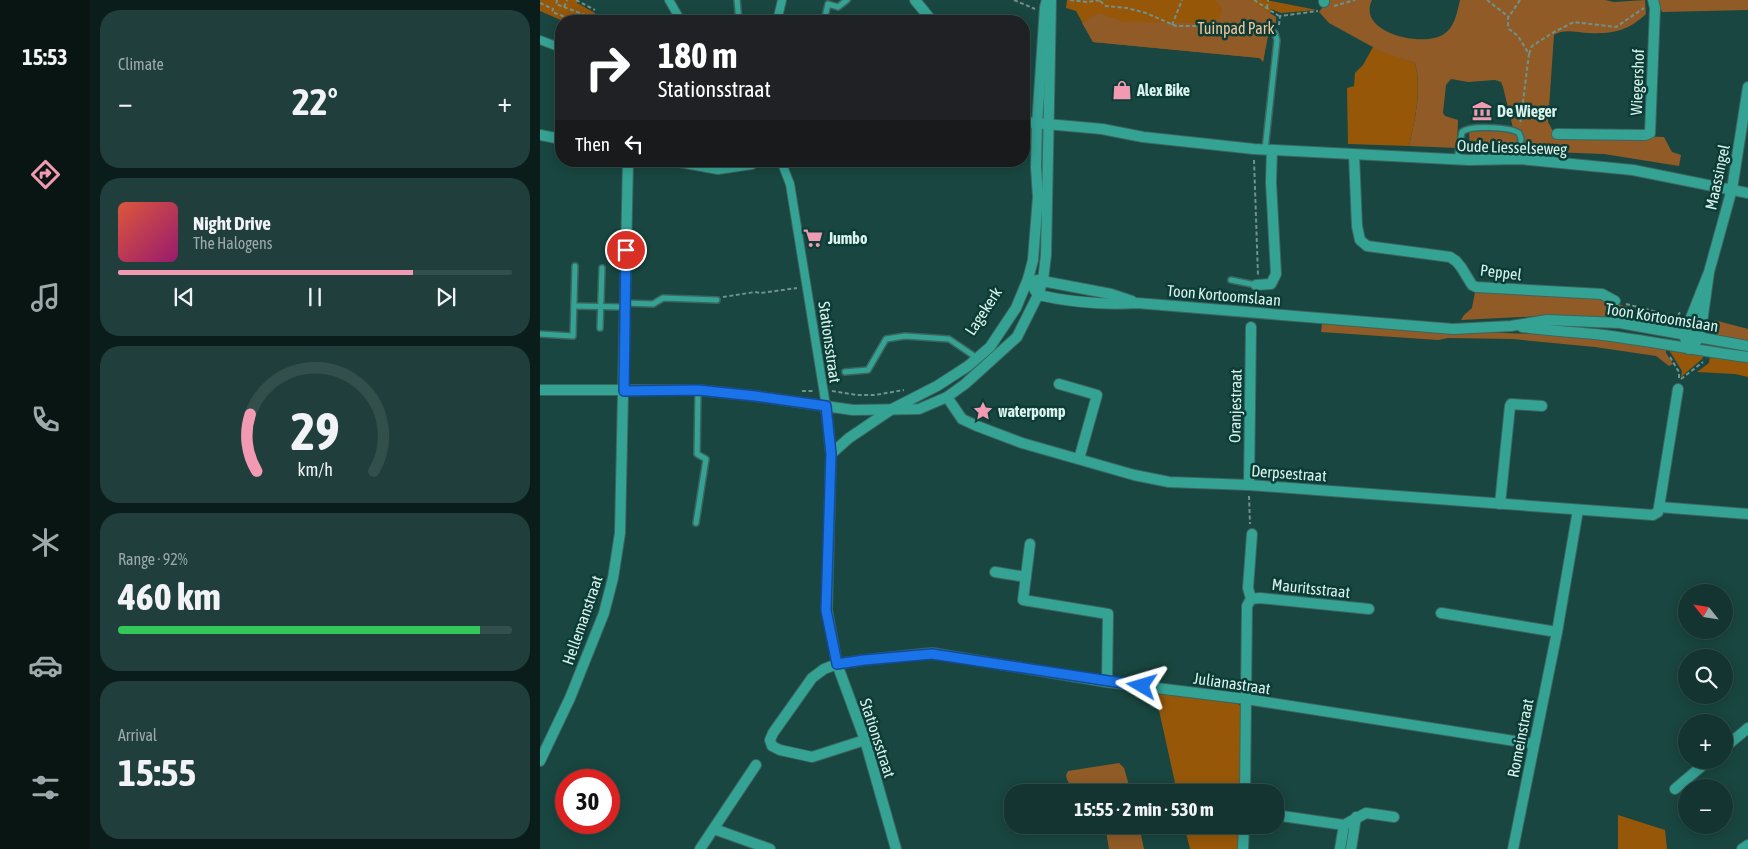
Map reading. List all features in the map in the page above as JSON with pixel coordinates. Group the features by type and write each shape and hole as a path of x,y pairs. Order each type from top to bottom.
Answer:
{"street":[{"path":"669,0 676,15"},
{"path":"778,15 782,0"},
{"path":"915,0 927,15"},
{"name":"Lagekerk","path":"892,409 937,386 968,366 990,347 1016,308 1028,279 1034,260 1038,197 1036,167 1037,124 1045,7 1049,0"},
{"name":"Lagekerk","path":"540,390 698,390 853,410 919,409 947,397 964,384 1017,337 1038,295 1043,280 1046,255 1049,0"},
{"name":"Wiegershof","path":"1557,134 1645,135 1650,133 1655,8 1653,2"},
{"path":"540,40 555,46"},
{"name":"Maassingel","path":"1684,335 1709,272 1732,189 1748,87"},
{"name":"Oude Liesselseweg","path":"1030,123 1264,150 1456,159 1520,159 1633,170 1748,193"},
{"path":"540,134 555,138"},
{"path":"1256,285 1271,284 1276,274 1270,182 1264,150"},
{"name":"Peppel","path":"1354,155 1357,226 1360,240 1367,246 1450,257 1456,261 1476,287 1602,294 1615,301"},
{"name":"Hellemanstraat","path":"540,761 570,698 604,613 613,578 620,533 628,167"},
{"path":"707,167 718,169 730,167"},
{"name":"Stationsstraat","path":"783,167 790,184 807,286 822,391 826,406 831,454 826,610 837,664 864,740 896,849"},
{"name":"Maassingel","path":"1700,337 1709,272"},
{"path":"1028,279 1043,280 1110,294 1137,303"},
{"path":"1028,279 1038,295"},
{"name":"Toon Kortoomslaan","path":"1038,295 1098,303 1137,303 1453,329 1511,326 1547,320 1620,323 1748,346"},
{"name":"Oranjestraat","path":"1249,485 1251,326"},
{"name":"Toon Kortoomslaan","path":"1511,326 1553,332 1601,335 1748,357"},
{"path":"1684,335 1689,349 1700,337"},
{"path":"1059,384 1096,395 1079,459"},
{"path":"1660,507 1678,388"},
{"name":"Derpsestraat","path":"947,397 962,419 976,426 1022,443 1134,475 1169,482 1249,485 1653,515 1658,512 1660,507 1748,514"},
{"path":"1500,504 1510,406 1511,404 1542,406"},
{"path":"831,454 849,438 892,409"},
{"name":"Romeinstraat","path":"1513,849 1557,632 1578,510"},
{"name":"Mauritsstraat","path":"1245,784 1248,606 1251,599 1248,588 1252,534"},
{"path":"1030,544 1023,600 1108,614 1107,682"},
{"path":"995,572 1026,577"},
{"name":"Mauritsstraat","path":"1251,599 1260,598 1369,609"},
{"path":"1441,613 1557,632"},
{"name":"Julianastraat","path":"864,740 812,757 780,750 772,746 770,740 812,678 824,669 837,664 864,660 932,654 1107,682 1246,699 1534,744"},
{"path":"1733,740 1748,728"},
{"path":"700,849 756,765"},
{"path":"1675,789 1698,769"},
{"path":"1284,815 1344,825 1366,813 1394,817"},
{"path":"1351,849 1356,817"},
{"path":"1340,849 1344,825"},
{"path":"714,829 770,849"},
{"path":"1243,849 1244,834"},
{"path":"1742,849 1748,845"}],"lane":[{"path":"737,0 738,15"},
{"path":"825,15 828,4 838,6 847,0"},
{"path":"1264,150 1277,40 1274,32 1265,30"},
{"path":"1456,159 1460,136 1464,130 1474,128 1515,130 1521,138 1520,159"},
{"path":"540,334 573,336 575,266"},
{"path":"600,328 602,268"},
{"path":"1231,280 1256,285"},
{"path":"574,306 601,308 653,304 663,298 717,300"},
{"path":"845,372 868,370 886,340 905,336 949,339 977,358"},
{"path":"696,523 706,459 697,454 698,390"}],"path":[{"path":"564,7 567,0"},
{"path":"576,0 595,10"},
{"path":"1014,0 1040,10"},
{"path":"1070,0 1100,1 1106,6 1143,14 1172,25 1209,26 1235,33 1265,30"},
{"path":"1172,25 1182,0"},
{"path":"1254,0 1280,16 1317,11 1354,0"},
{"path":"1267,8 1268,0"},
{"path":"1487,0 1509,17"},
{"path":"1520,0 1509,17 1508,24 1509,29 1518,36 1529,54"},
{"path":"553,9 557,1 564,7 585,15"},
{"path":"1515,130 1521,124 1529,54 1532,46 1574,22 1616,27 1653,2"},
{"path":"540,3 553,9 552,12 560,15"},
{"path":"1277,40 1280,16"},
{"path":"1256,285 1264,150"},
{"path":"717,300 724,296 755,292 761,294 807,286"},
{"path":"1615,301 1677,318"},
{"path":"1669,345 1668,352 1679,372 1679,381 1704,360 1706,352"},
{"path":"822,391 875,395 904,390"},
{"path":"1249,485 1252,534"}],"green space":[{"path":"540,0 578,0 577,3 595,13 595,15 555,15 555,18 540,11"},
{"name":"Tuinpad Park","path":"1067,0 1266,0 1317,10 1281,13 1271,9 1263,62 1260,58 1093,42 1076,11 1066,8"},
{"name":"Tuinpad Park","path":"1215,0 1250,0 1276,17 1276,28 1264,27 1263,33 1268,36 1263,62 1260,58 1093,42 1082,23 1099,13 1124,22 1196,23 1219,19 1222,8"},
{"path":"1328,0 1372,0 1370,12 1374,21 1382,29 1394,35 1422,39 1435,38 1448,31 1455,19 1460,0 1605,0 1614,2 1645,0 1646,14 1626,28 1613,32 1598,33 1567,31 1554,35 1548,122 1554,133 1664,137 1672,152 1681,155 1679,166 1604,154 1470,149 1469,130 1513,128 1503,87 1501,82 1495,80 1468,82 1451,79 1446,85 1443,113 1445,116 1458,120 1457,148 1409,146 1418,94 1415,63 1380,51 1329,23 1319,12"},
{"path":"1657,0 1748,0 1748,10 1662,12"},
{"path":"1373,47 1415,63 1418,94 1409,146 1348,144 1347,88 1354,86 1355,73 1363,65"},
{"path":"1475,292 1602,296 1614,303 1672,319 1669,327 1542,316 1461,320 1472,308"},
{"path":"1714,320 1748,329 1748,342 1718,336 1713,332"},
{"path":"1322,324 1385,329 1559,335 1614,341 1666,349 1666,353 1673,364 1669,366 1656,356 1595,347 1512,339 1448,338 1438,340 1321,332"},
{"path":"1669,350 1704,355 1702,359 1681,377 1682,371"},
{"path":"1710,356 1748,360 1748,377 1735,374 1697,372 1709,363"},
{"path":"1155,692 1238,704 1242,707 1242,784 1175,784"},
{"path":"1119,763 1124,768 1129,784 1069,784 1066,775 1068,771"},
{"path":"1618,815 1665,830 1667,849 1618,849"},
{"path":"1106,834 1141,834 1144,849 1109,849"},
{"path":"1186,834 1240,834 1239,849 1190,849"}],"place":[{"name":"Alex Bike","path":"1122,90"},
{"name":"De Wieger","path":"1482,111"},
{"name":"Jumbo","path":"813,238"},
{"name":"waterpomp","path":"983,411"}],"route":[{"path":"626,250 624,391 698,390 826,406 831,454 826,610 837,664 932,654 1142,686"}]}
